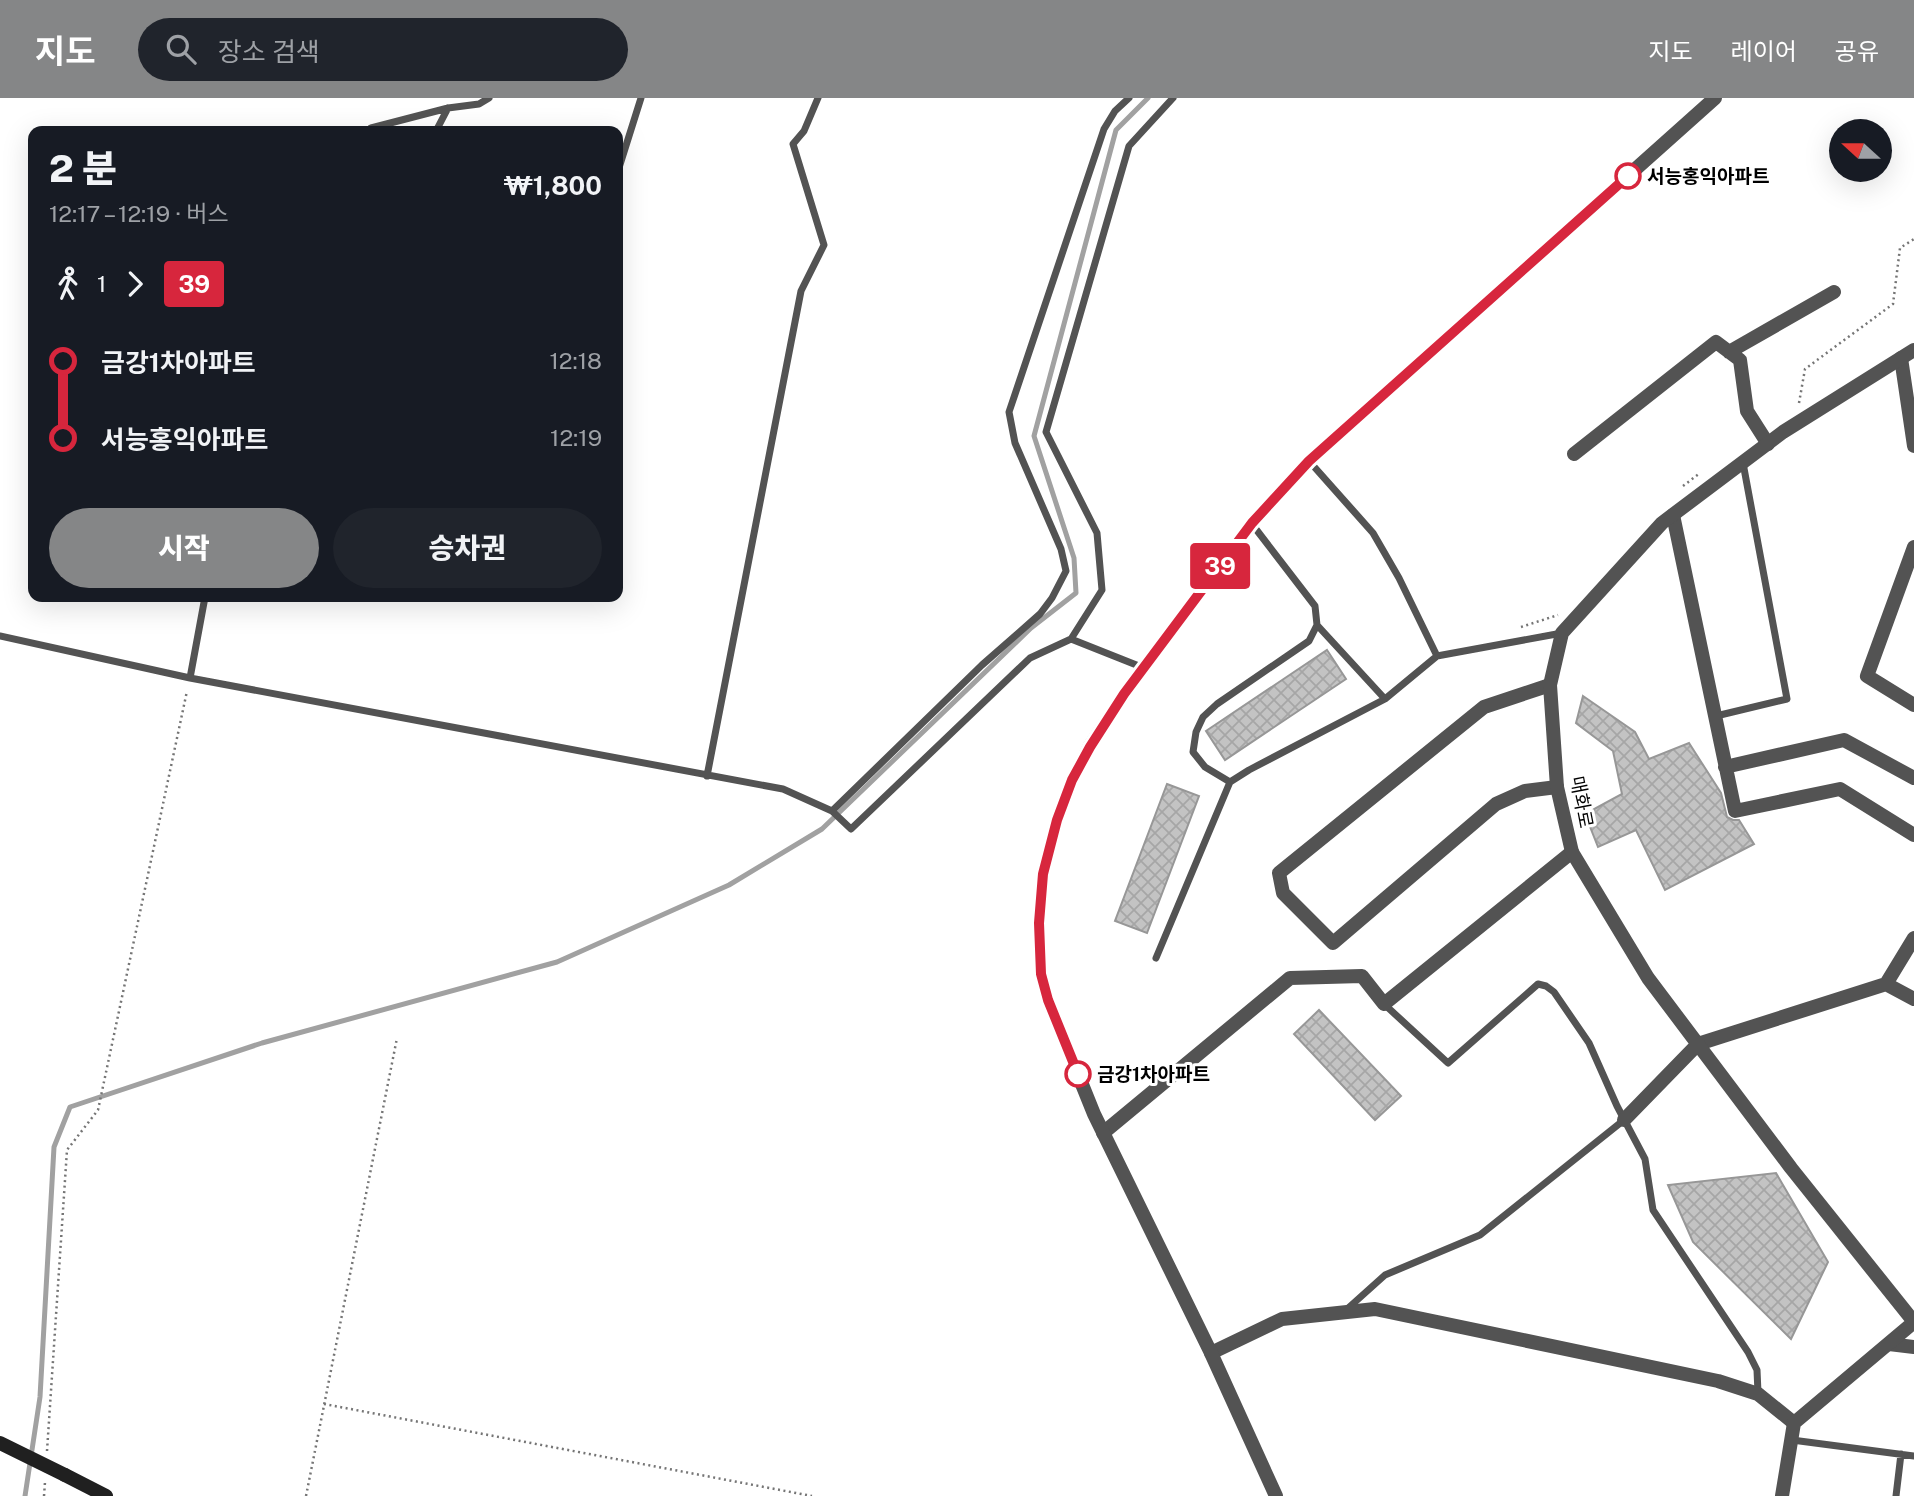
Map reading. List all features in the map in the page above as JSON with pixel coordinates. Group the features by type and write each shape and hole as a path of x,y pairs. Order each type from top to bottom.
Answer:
{"main road":[{"path":"0,1443 106,1496"}],"street":[{"path":"1276,1496 1211,1353 1103,1133 1048,1000 1041,974 1040,911 1043,874 1050,845 1072,780 1090,747 1144,668 1252,523 1309,461 1715,98"},
{"path":"1729,352 1834,292"},
{"path":"1574,454 1716,342 1740,360 1747,411 1769,444"},
{"name":"매화로","path":"1914,350 1769,444 1662,523 1562,632 1549,685 1557,787 1572,852 1648,978 1791,1168 1914,1322"},
{"path":"1901,358 1914,446"},
{"path":"1673,515 1735,811 1840,789 1914,835"},
{"path":"1914,547 1867,676 1914,705"},
{"path":"1549,685 1484,707 1279,873 1283,893 1333,943 1496,804 1525,791 1557,787"},
{"path":"1726,767 1844,740 1914,778"},
{"path":"1103,1133 1290,978 1362,976 1384,1004 1572,852"},
{"path":"1624,1120 1698,1044 1886,984 1914,939"},
{"path":"1886,984 1914,999"},
{"path":"1211,1353 1282,1319 1375,1309 1718,1381 1758,1394 1794,1423"},
{"path":"1782,1496 1794,1423 1914,1322"},
{"path":"1889,1343 1914,1347"}],"lane":[{"path":"379,126 448,108 479,104 489,98"},
{"path":"623,155 641,98"},
{"path":"707,776 801,291 824,245 793,144 804,131 818,98"},
{"path":"832,811 982,665 1040,614 1066,571 1061,549 1015,443 1009,412 1104,129 1115,111 1129,98"},
{"path":"0,636 190,678 783,789 832,811 850,829 1030,658 1071,639 1102,590 1097,533 1046,432 1129,146 1173,98"},
{"path":"439,126 448,108"},
{"path":"1309,461 1373,533 1399,578 1437,656"},
{"path":"1715,716 1787,699 1743,463"},
{"path":"1230,782 1205,768 1193,752 1196,732 1203,717 1217,704 1309,641 1317,625 1315,606 1252,523"},
{"path":"190,678 204,602"},
{"path":"1317,625 1385,699"},
{"path":"1156,958 1230,782 1385,699 1437,656 1562,632"},
{"path":"1071,639 1144,668"},
{"path":"1384,1004 1448,1063 1538,984 1554,992 1589,1043 1624,1120 1645,1158 1653,1210 1748,1352 1757,1370 1758,1394"},
{"path":"1343,1313 1385,1275 1480,1235 1624,1120"},
{"path":"1791,1440 1914,1455"},
{"path":"1896,1496 1901,1454"}],"path":[{"path":"1798,408 1805,369 1893,304 1900,248 1914,239"},
{"path":"1679,490 1710,467"},
{"path":"1519,628 1559,614"},
{"path":"47,1460 67,1150 98,1110 190,678"},
{"path":"306,1496 397,1038"},
{"path":"324,1404 812,1496"},
{"path":"44,1496 46,1472"}],"building":[{"path":"1327,650 1346,679 1225,760 1206,731"},
{"path":"1583,696 1635,732 1649,759 1689,743 1721,793 1727,817 1739,820 1754,844 1665,890 1636,830 1598,847 1585,814 1622,794 1613,751 1576,723"},
{"path":"1167,784 1199,796 1147,933 1115,921"},
{"path":"1319,1010 1401,1096 1375,1120 1294,1034"},
{"path":"1776,1173 1828,1262 1791,1339 1693,1242 1668,1185"}],"waterway":[{"path":"25,1496 40,1397 54,1147 70,1107 262,1043 557,962 729,885 822,829 1031,628 1076,593 1074,558 1034,436 1116,130 1148,98"}],"bus line":[{"name":"39","path":"1078,1074 1048,1000 1041,974 1039,923 1043,874 1057,820 1072,780 1090,747 1124,694 1252,523 1309,461 1628,176"}],"place":[{"name":"서능홍익아파트","path":"1628,176"},
{"name":"금강1차아파트","path":"1078,1074"}]}
